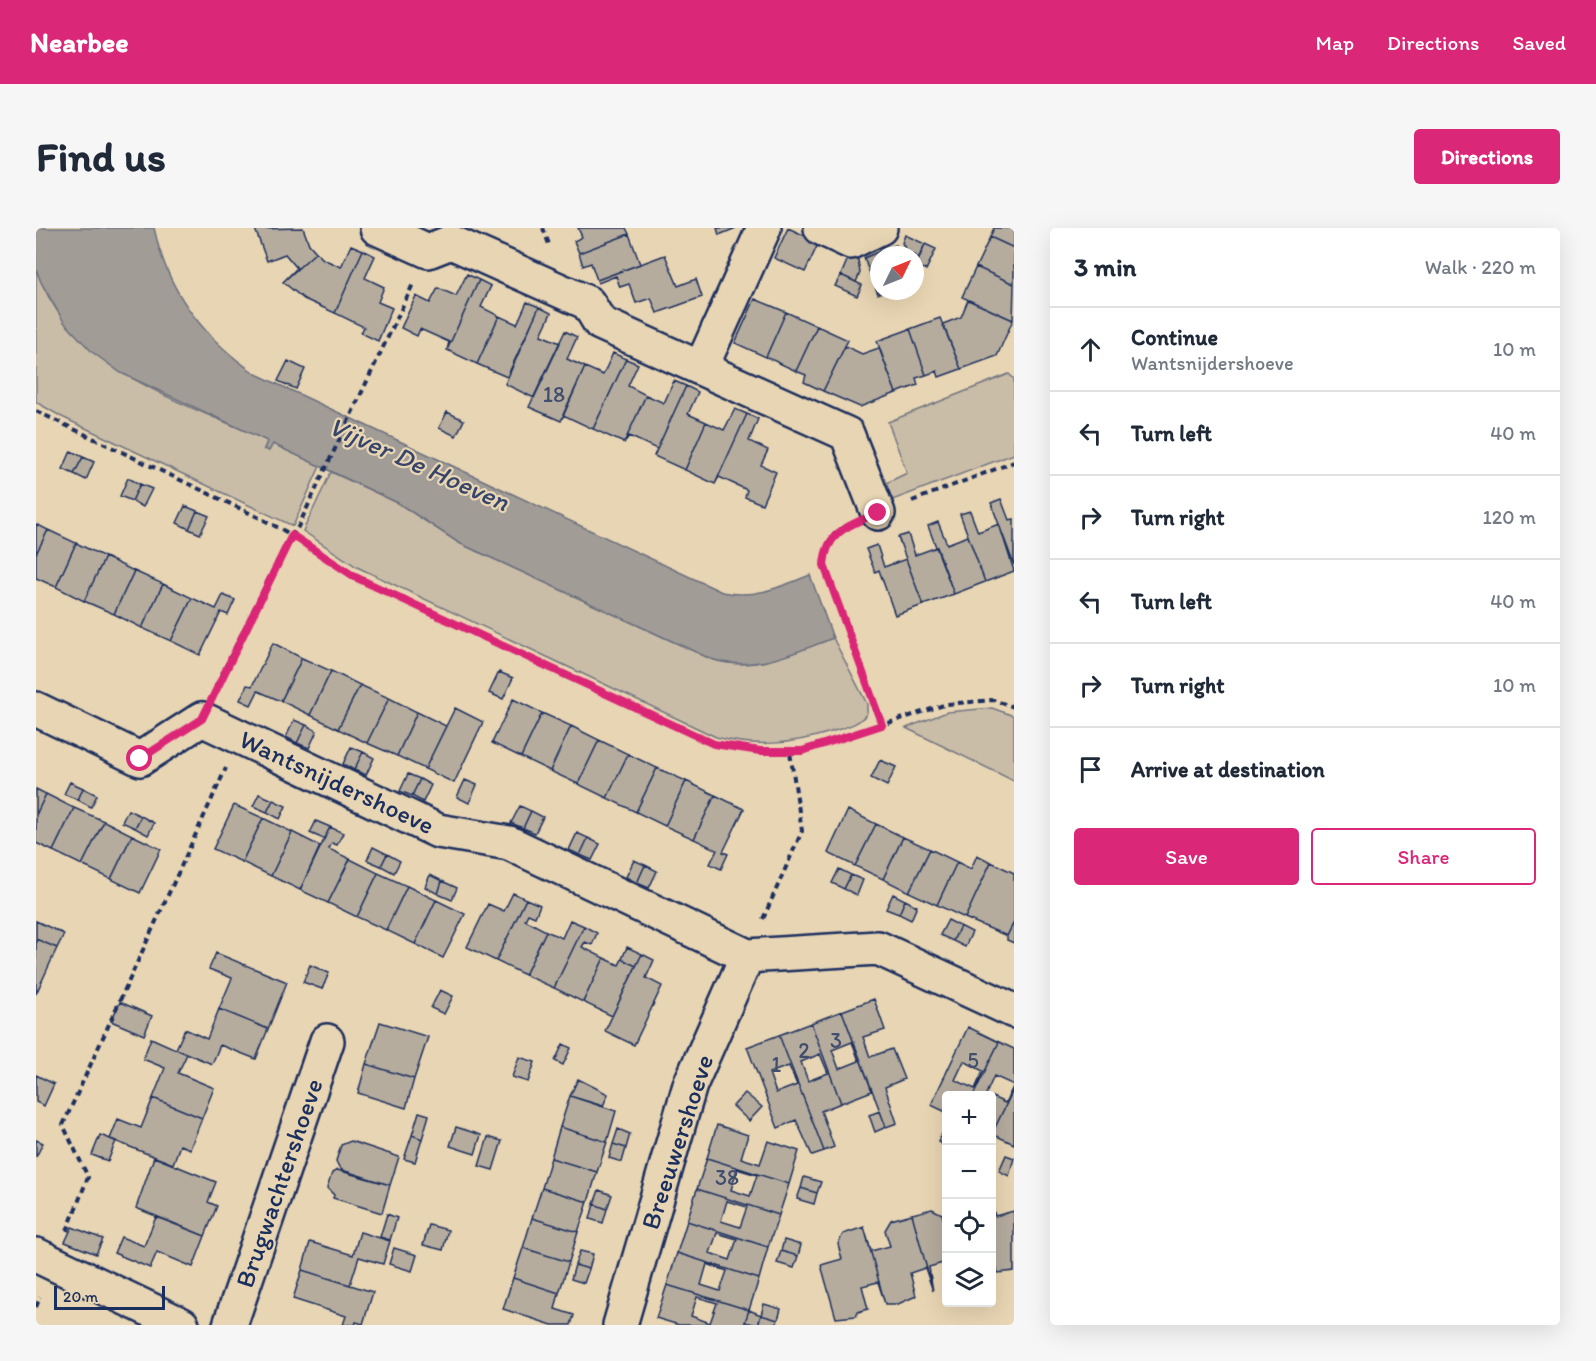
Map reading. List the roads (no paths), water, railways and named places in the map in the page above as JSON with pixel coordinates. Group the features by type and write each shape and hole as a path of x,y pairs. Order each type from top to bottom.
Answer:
{"street":[{"path":"377,228 428,251 451,242 588,303 600,323 847,434 878,513"},
{"path":"701,368 764,228"},
{"path":"821,228 851,242 880,228"},
{"name":"Wantsnijdershoeve","path":"36,709 140,759 202,719 438,831 509,843 747,956"},
{"path":"747,956 878,948 1014,1011"},
{"name":"Breeuwershoeve","path":"620,1325 690,1085 747,956"},
{"name":"Brugwachtershoeve","path":"230,1325 327,1041"},
{"path":"45,1259 182,1325"}],"water":[{"name":"Vijver De Hoeven","path":"36,228 154,228 168,272 190,311 220,345 256,374 722,592 756,593 810,575 833,638 788,655 758,662 727,663 711,659 459,543 398,503 273,444 269,451 264,449 267,441 121,373 92,352 64,322 41,282 36,269"}]}
